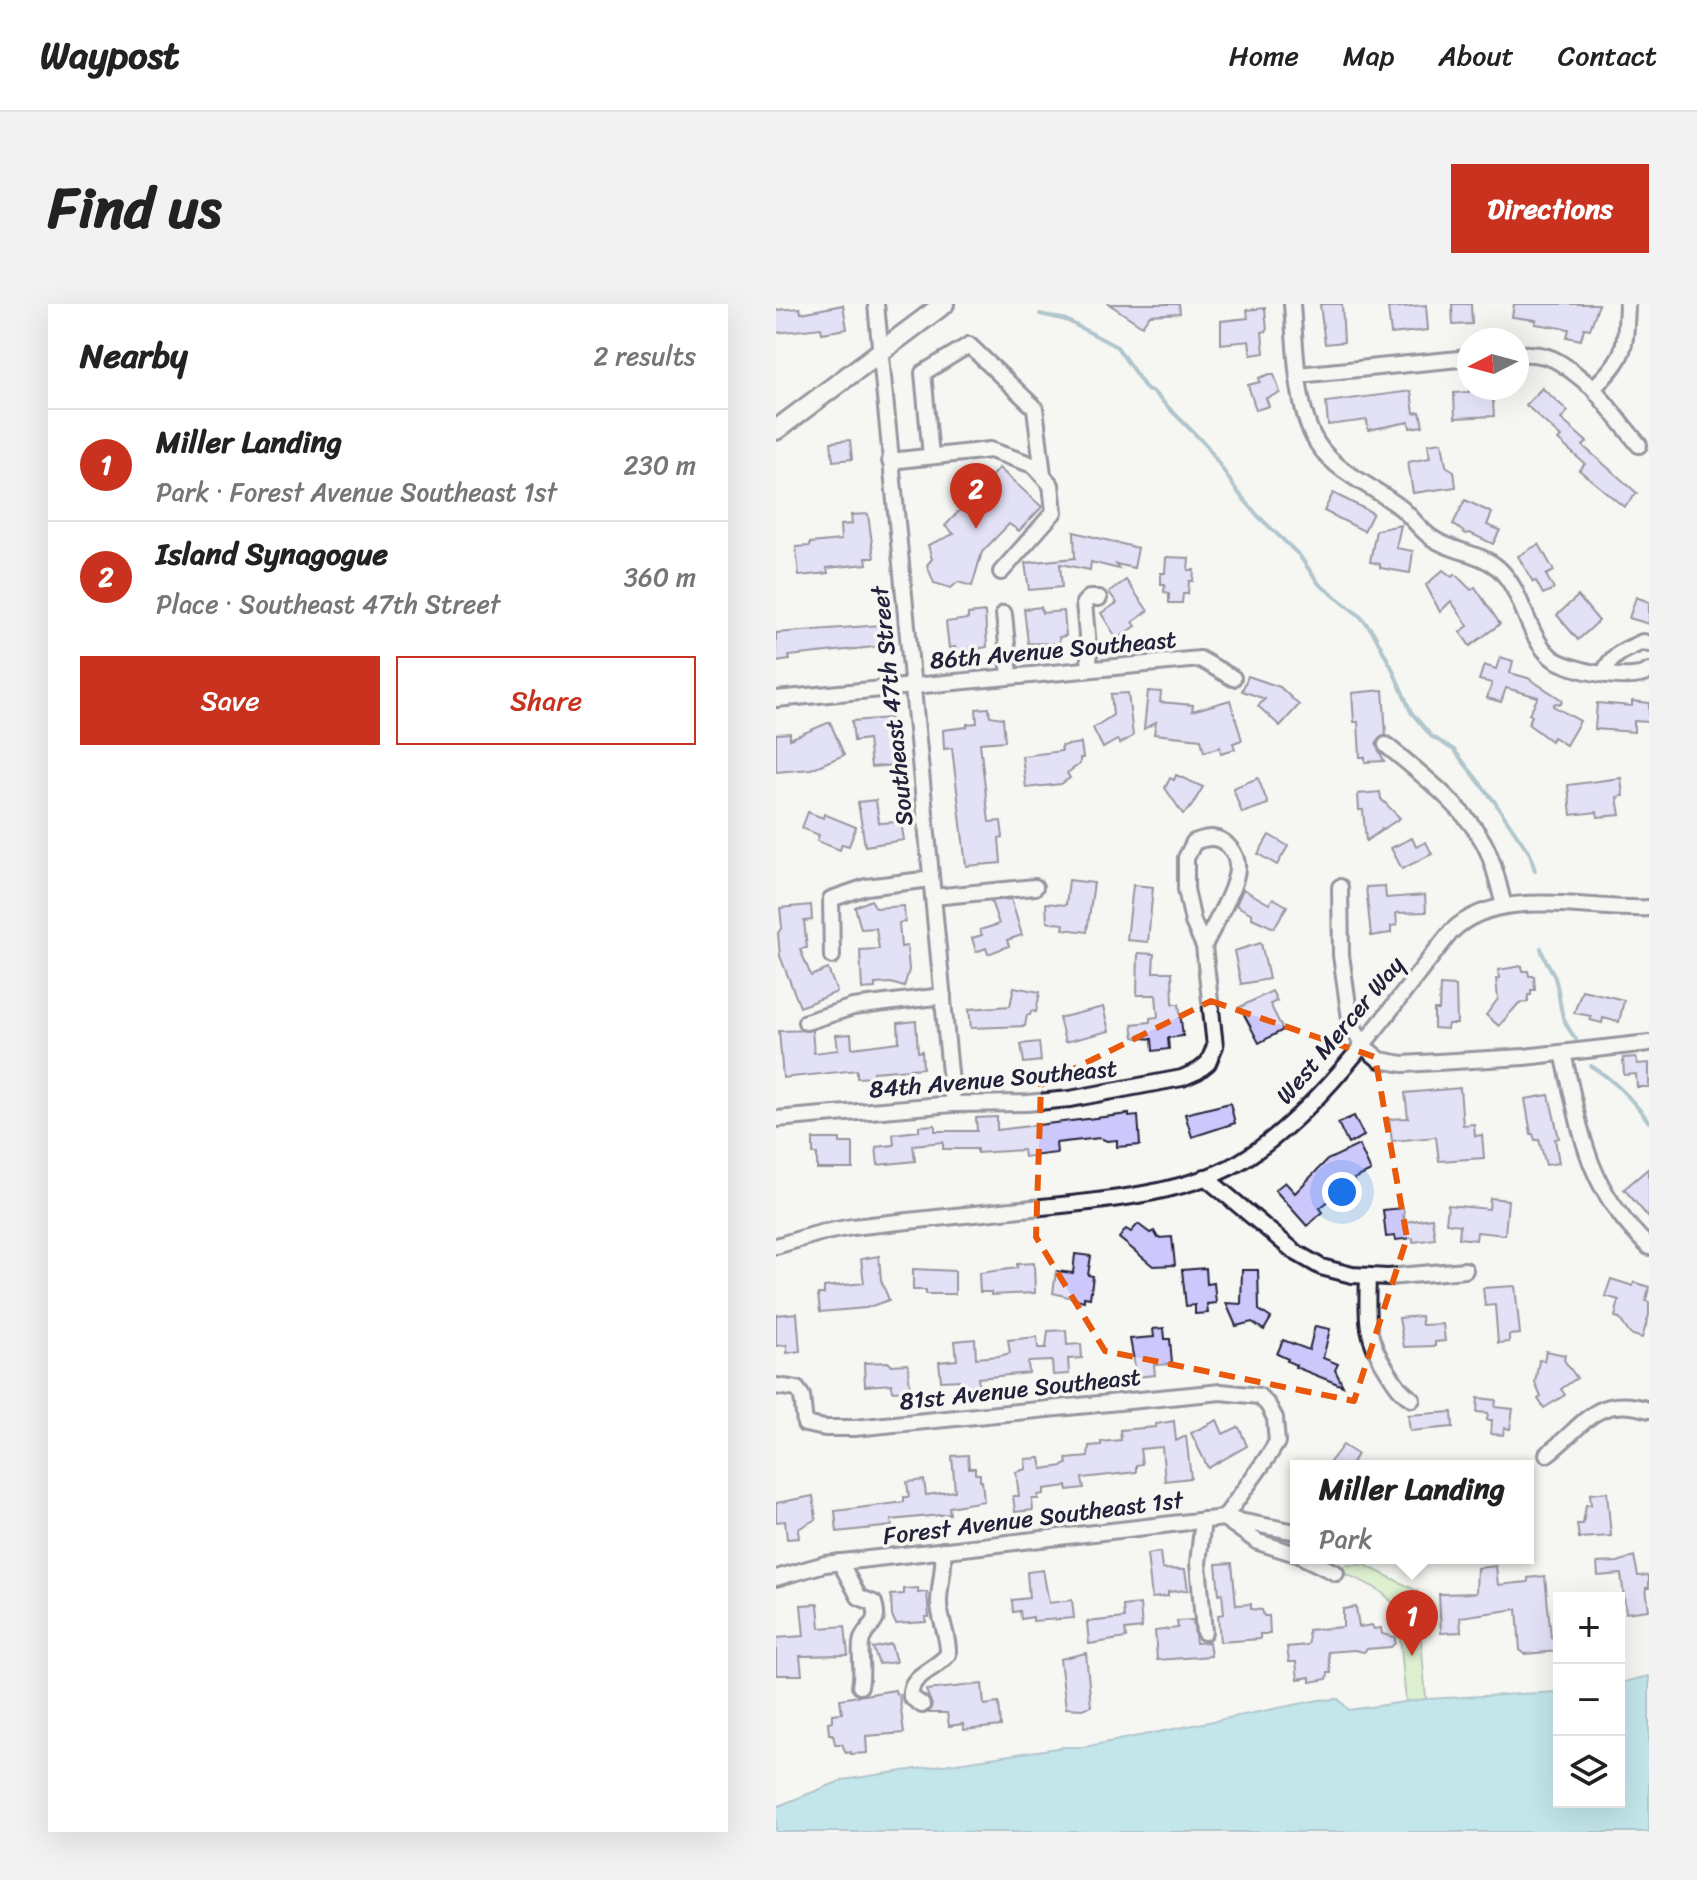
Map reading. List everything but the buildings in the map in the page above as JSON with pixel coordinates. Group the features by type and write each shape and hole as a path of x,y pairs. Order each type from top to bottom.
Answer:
{"main road":[{"path":"776,430 944,304"}],"street":[{"name":"Southeast 47th Street","path":"876,304 953,1104"},
{"path":"1292,304 1298,375 1312,435 1325,454 1344,472 1378,490 1404,510 1430,537 1481,558 1500,570 1551,657 1572,668 1622,678 1644,675 1649,671"},
{"path":"1593,388 1615,368 1624,353 1627,304"},
{"path":"931,456 923,373 969,345 1035,408 1043,475"},
{"path":"1529,353 1555,358 1593,388 1639,445"},
{"path":"1298,375 1457,359"},
{"path":"890,461 990,450 1033,465 1051,485 1054,512 1001,572"},
{"path":"1090,668 1084,603 1089,598 1099,598"},
{"path":"1004,614 1010,676"},
{"path":"1604,673 1607,665 1620,652 1643,642 1649,644"},
{"name":"86th Avenue Southeast","path":"776,699 1200,659 1233,678"},
{"path":"1386,745 1441,794 1477,832 1493,863 1504,906"},
{"path":"1208,837 1223,840 1234,851 1238,867 1231,890 1204,946 1193,922 1186,889 1186,858 1194,842 1208,837"},
{"path":"832,956 831,899 866,887 931,879"},
{"path":"933,897 1035,887"},
{"path":"1340,887 1344,986 1350,1019 1362,1045 1380,1060 1403,1064 1563,1053 1649,1043"},
{"name":"West Mercer Way","path":"776,1246 852,1227 1138,1194 1230,1168 1273,1139 1311,1103 1459,924 1478,912 1504,906 1649,908"},
{"name":"84th Avenue Southeast","path":"776,1119 953,1104 1070,1099 1182,1078 1208,1063 1215,1046 1204,946"},
{"path":"806,1022 853,1007 943,996"},
{"path":"1563,1053 1587,1154 1596,1178 1624,1223 1649,1247"},
{"path":"1205,1177 1295,1252 1321,1267 1368,1276 1416,1276 1465,1270"},
{"path":"1368,1276 1369,1338 1401,1392 1412,1399"},
{"name":"81st Avenue Southeast","path":"776,1386 797,1389 802,1396 805,1424 825,1428 854,1428 1221,1392 1259,1396 1275,1418 1277,1442 1224,1518"},
{"path":"1547,1454 1599,1410 1618,1404 1649,1410"},
{"path":"1224,1518 1258,1542 1290,1552"},
{"name":"Forest Avenue Southeast 1st","path":"776,1578 840,1562 1224,1518 1290,1531"},
{"path":"1203,1520 1198,1563 1204,1632"},
{"path":"922,1705 911,1697 911,1688 917,1678 936,1667 948,1654 947,1635 939,1607 943,1550"},
{"path":"840,1562 859,1597 874,1603 877,1614 875,1623 862,1639 864,1671 860,1686"},
{"path":"1317,1564 1336,1573"}],"highlighted area":[{"path":"1211,1001 1375,1057 1407,1238 1354,1401 1105,1351 1036,1237 1041,1085"}],"green space":[{"path":"1346,1565 1365,1565 1417,1591 1426,1699 1406,1702 1398,1614 1394,1605 1373,1587 1337,1570"}],"water":[{"path":"1649,1676 1649,1832 776,1832 776,1807 843,1780 1064,1747 1084,1747 1319,1700 1338,1699 1349,1710 1426,1699 1553,1692 1553,1808 1625,1808 1625,1682"}],"waterway":[{"path":"1040,314 1066,320 1117,347 1147,390 1153,392 1207,446 1237,491 1299,555 1319,584 1360,616 1373,632 1411,712 1431,736 1454,750 1494,801 1530,854 1535,871"},
{"path":"1541,948 1555,978 1563,1016 1576,1039"},
{"path":"1591,1066 1623,1091 1649,1122"}],"place":[{"name":"Island Synagogue","path":"976,529"},
{"name":"Miller Landing","path":"1412,1656"}]}
